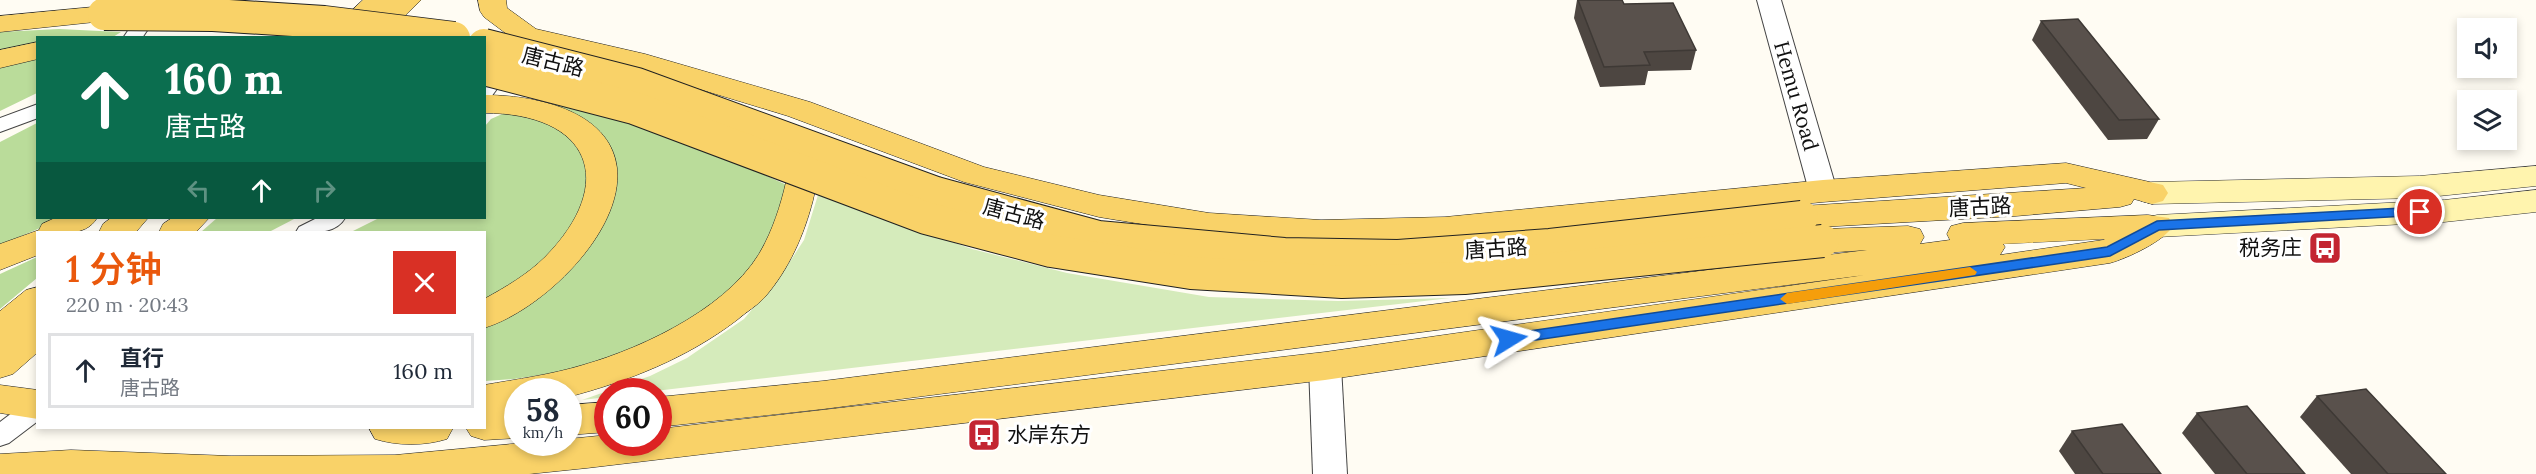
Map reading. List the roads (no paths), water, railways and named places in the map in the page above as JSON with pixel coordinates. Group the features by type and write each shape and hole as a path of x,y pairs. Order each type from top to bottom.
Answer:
{"main road":[{"path":"338,36 379,0"},
{"path":"367,36 407,0"},
{"path":"0,470 71,466 231,472 395,471 587,453 1325,366 2110,251 2154,209 2066,173 1823,191 1445,228 1321,231 1209,224 1099,206 975,175 799,109 635,60 526,35 494,11 492,0"},
{"path":"0,12 213,15 324,22 438,36"},
{"path":"0,24 104,14"},
{"name":"唐古路","path":"486,46 637,84 936,193 1098,237 1284,254 1398,256 1550,245 1802,217 2016,205 2154,209 2444,211 2536,201"},
{"path":"0,59 36,50"},
{"path":"486,89 634,108 926,218 1051,251 1191,273 1342,282 1464,278 1834,253"},
{"path":"486,89 533,107 579,129 598,154 602,173 599,196 576,241 555,267 517,296 486,314"},
{"path":"579,378 618,367 676,343 718,316 753,289 778,253 795,210 806,159 799,109"},
{"name":"唐古路","path":"672,410 823,394 2154,209 2536,176"},
{"path":"56,231 79,219"},
{"path":"116,231 131,219"},
{"path":"150,231 164,219"},
{"path":"176,231 192,219"},
{"path":"0,258 36,242"},
{"path":"0,331 36,301"},
{"path":"0,364 36,334"},
{"path":"0,356 36,362"},
{"path":"486,399 504,395"},
{"path":"0,399 36,406"},
{"path":"486,425 504,424"}],"street":[{"path":"133,36 160,0"},
{"name":"Hemu Road","path":"1769,0 1823,191"},
{"path":"486,88 526,35"},
{"path":"0,125 36,111"},
{"path":"309,231 332,219"},
{"path":"1325,366 1330,474"},
{"path":"0,436 36,408"}],"place":[{"name":"税务庄","path":"2325,248"},
{"name":"水岸东方","path":"984,435"}]}
